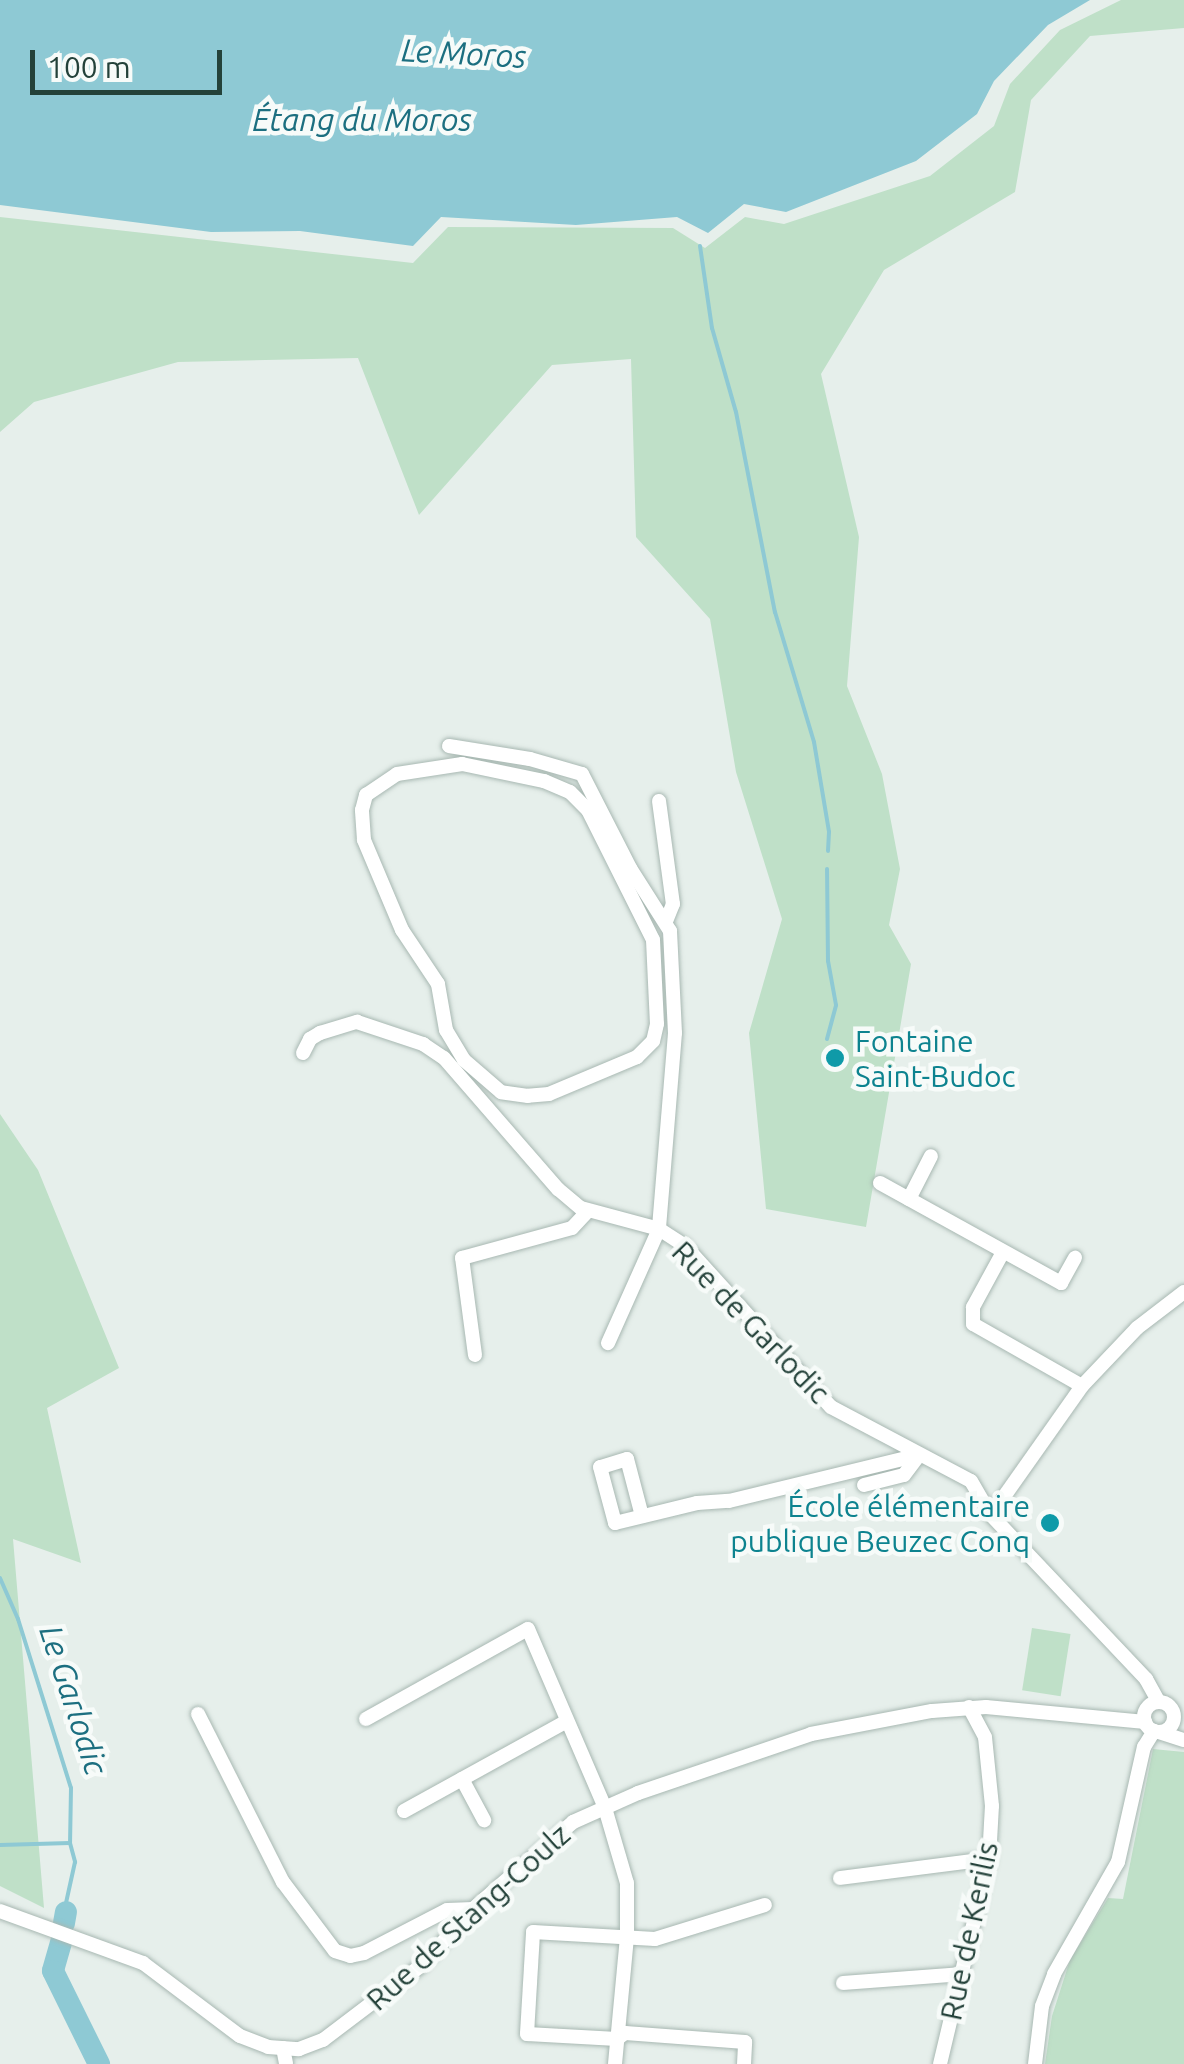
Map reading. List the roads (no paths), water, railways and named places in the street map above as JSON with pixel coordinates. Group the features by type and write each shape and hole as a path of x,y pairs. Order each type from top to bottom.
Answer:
{"street":[{"path":"449,746 530,759 582,774 630,868 666,920"},
{"path":"462,764 503,770 570,792 588,810 653,940 658,1002 653,1041 637,1057 549,1094 501,1092 464,1060 446,1030 438,984 402,930 364,840 362,810 366,794 397,774 428,766 462,764"},
{"path":"608,1343 659,1229 675,1033 666,920 673,904 659,801"},
{"name":"Rue de Garlodic","path":"302,1054 310,1039 339,1025 358,1022 389,1030 444,1058 558,1190 588,1211 659,1229 698,1259 831,1407 972,1482 991,1515 1171,1706"},
{"path":"493,1112 501,1092"},
{"path":"909,1198 930,1156"},
{"path":"880,1183 1061,1283 1075,1258"},
{"path":"476,1355 462,1258 572,1228 588,1211"},
{"path":"1002,1252 972,1307 974,1324 1082,1386"},
{"path":"991,1515 1082,1386 1137,1328 1184,1292"},
{"path":"864,1485 904,1475 919,1455"},
{"path":"642,1516 729,1502 919,1455"},
{"path":"366,1719 528,1629 605,1808 627,1883 627,1937 614,2064"},
{"path":"1035,2064 1048,1990 1118,1862 1144,1747 1152,1728 1146,1708 1171,1706 1172,1726 1152,1728"},
{"name":"Rue de Stang-Coulz","path":"283,2048 299,2049 336,2031 423,1964 474,1909 573,1822 810,1734 968,1707 1152,1728 1184,1740"},
{"name":"Rue de Kerilis","path":"940,2064 989,1859 992,1806 984,1736 968,1707"},
{"path":"984,1736 999,1708"},
{"path":"198,1714 283,1882 336,1951 350,1956 364,1953 448,1910 474,1909"},
{"path":"404,1811 568,1721"},
{"path":"462,1779 484,1820"},
{"path":"840,1878 989,1859"},
{"path":"744,2064 745,2042 626,2033 617,2040 527,2034 533,1932 655,1939 765,1905"},
{"path":"0,1911 143,1963 240,2036 283,2048 286,2064"},
{"path":"843,1983 963,1974"}],"water":[{"name":"Étang du Moros","path":"0,0 1090,0 1048,25 994,81 977,114 916,161 786,212 744,204 708,233 677,217 576,225 441,217 413,246 300,231 211,232 0,205"}],"waterway":[{"path":"700,246 712,328 736,412 775,612 814,742 829,832 828,851"},
{"path":"827,869 828,961 836,1005 827,1039"},
{"name":"Le Garlodic","path":"0,1578 18,1619 71,1788 70,1843 75,1862 66,1903"},
{"path":"0,1845 70,1843"},
{"name":"Le Garlodic","path":"64,1923 66,1912"},
{"name":"Le Garlodic","path":"62,1939 53,1971 99,2064"}],"place":[{"name":"Fontaine Saint-Budoc","path":"835,1058"},
{"name":"École élémentaire publique Beuzec Conq","path":"1050,1523"}],"water label":[{"name":"Le Moros","path":"464,53"}]}
